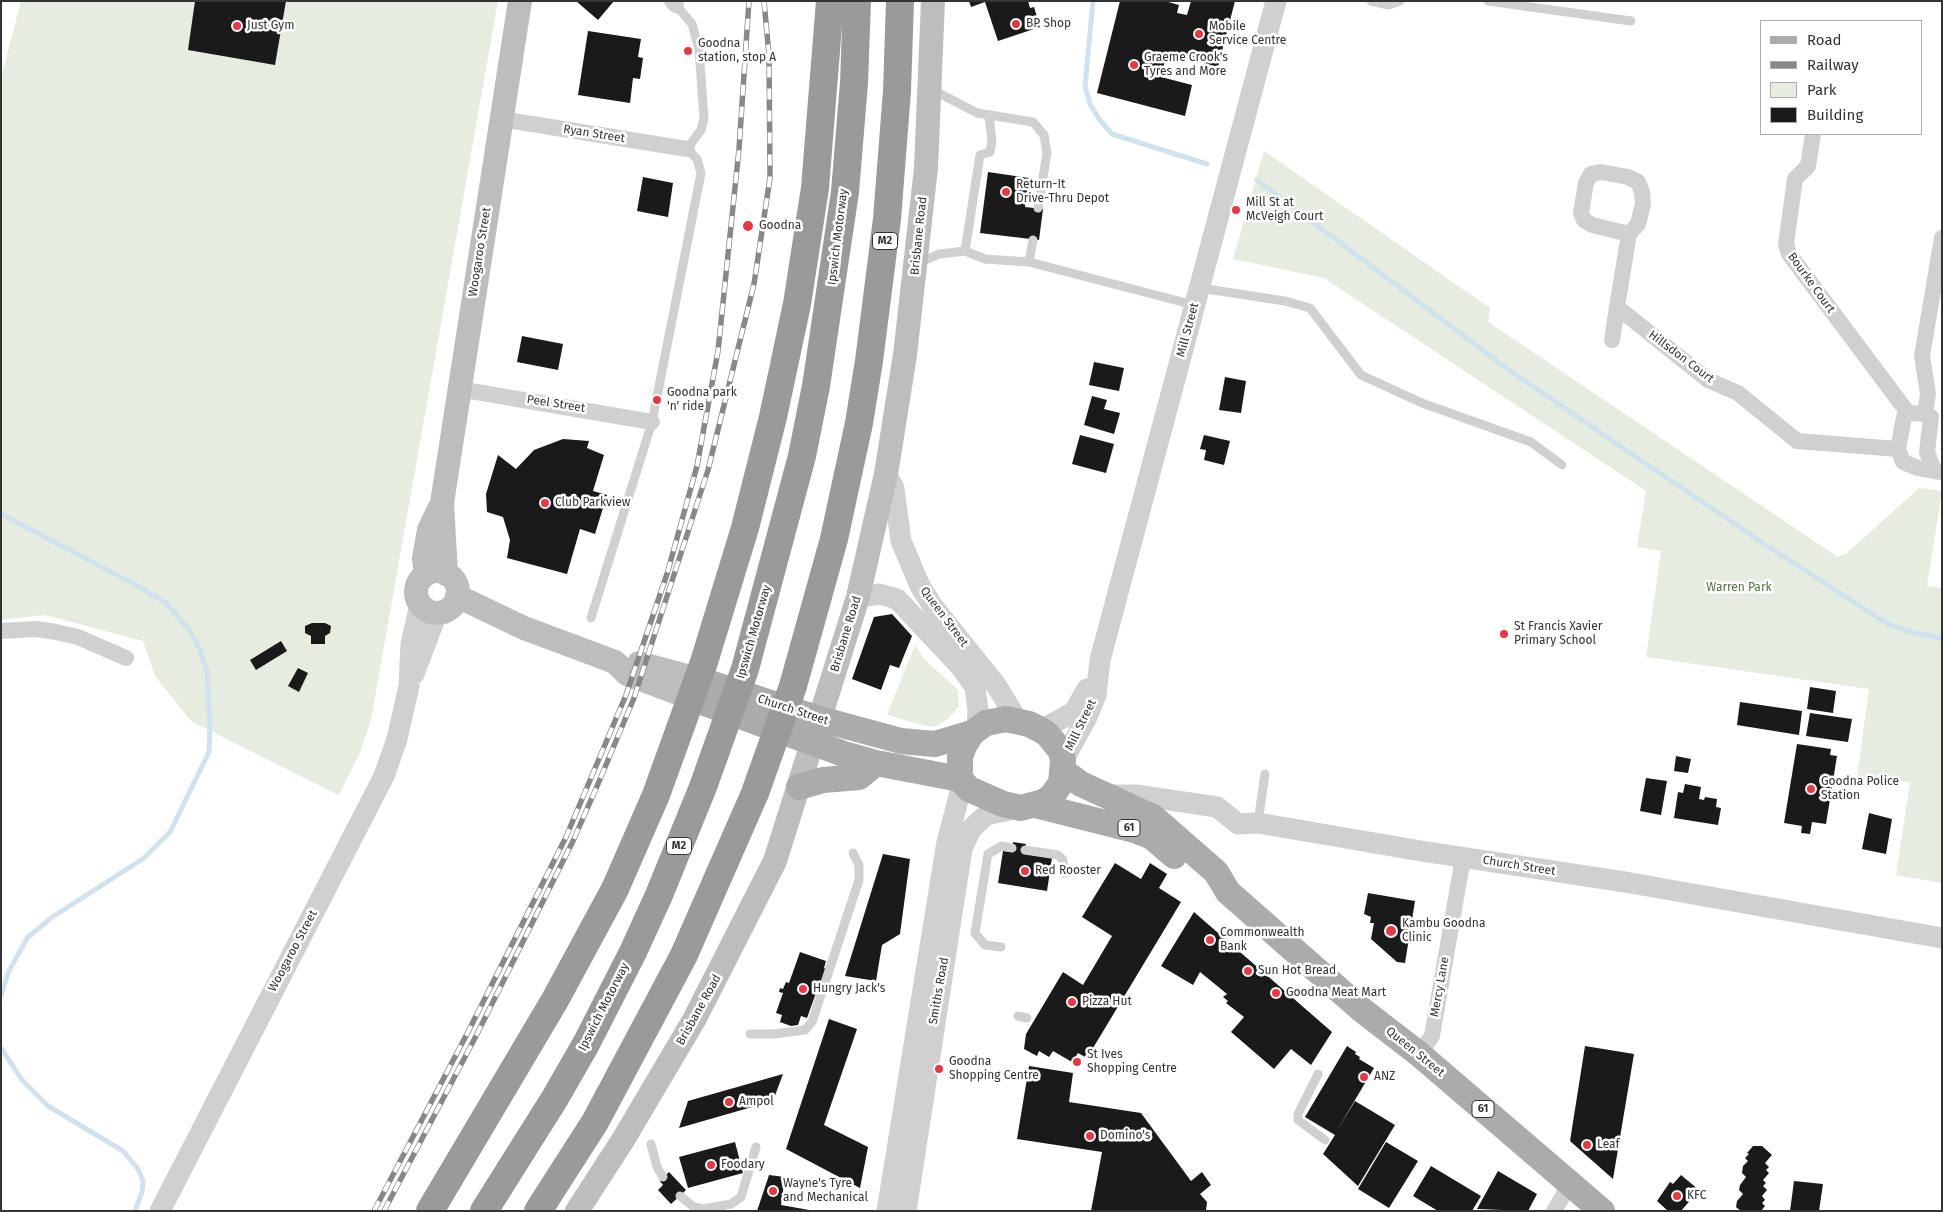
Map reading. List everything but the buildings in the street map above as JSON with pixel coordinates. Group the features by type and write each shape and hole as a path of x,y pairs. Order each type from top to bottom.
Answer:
{"highway":[{"path":"430,1211 595,929 636,844 694,689 745,528 773,417 797,304 816,179 830,1"},
{"name":"Ipswich Motorway","path":"484,1211 555,1098 612,994 659,895 722,738 745,669 802,456 828,315 845,192 854,83 857,1"},
{"name":"M2","path":"538,1211 595,1122 684,955 730,853 769,756 793,686 832,548 859,423 869,361 887,219 897,91 900,1"}],"main road":[{"name":"Woogaroo Street","path":"436,574 424,558 429,530 442,503 520,1"},
{"name":"Brisbane Road","path":"577,1211 654,1089 726,961 775,861 858,597 886,474 896,420 916,264 926,168 934,1"},
{"path":"436,574 455,583 457,596 450,608 429,609 416,591 421,579 436,574"},
{"name":"Church Street","path":"457,596 524,628 615,662 632,661 694,689 816,730 935,744 975,731"},
{"path":"961,782 960,757 964,746 975,731 998,720 1029,726"},
{"name":"61","path":"1029,726 1055,742 1061,751 1063,766"},
{"name":"Church Street","path":"816,730 832,750 876,763 961,782"},
{"path":"799,787 823,780 859,777 876,763"},
{"path":"1028,806 1052,796 1061,783 1063,766"},
{"name":"Queen Street","path":"1063,766 1081,784 1153,817 1216,872 1228,892 1362,1010 1419,1054 1602,1211"},
{"name":"61","path":"961,782 988,800 1028,806"},
{"name":"Queen Street","path":"1028,806 1118,824 1152,837 1207,884 1228,892"}],"street":[{"name":"Mill Street","path":"1063,766 1096,695 1100,660 1276,1"},
{"name":"Ryan Street","path":"501,119 687,149"},
{"name":"Bourke Court","path":"1813,135 1808,166 1795,179 1786,244 1789,254 1908,413"},
{"path":"1612,340 1629,234"},
{"path":"1925,414 1928,394 1922,356 1942,238"},
{"name":"Hillsdon Court","path":"1617,307 1708,380 1738,393 1797,440 1898,449"},
{"name":"Peel Street","path":"459,389 652,422"},
{"path":"1908,413 1925,414 1930,417 1928,452 1938,471 1918,468 1903,462 1898,449 1904,417 1908,413"},
{"name":"Queen Street","path":"886,474 894,488 902,540 920,586 932,605 1029,726"},
{"name":"Queen Street","path":"858,597 880,594 897,599 905,605 960,666 975,687 978,710 975,731"},
{"name":"Woogaroo Street","path":"160,1211 375,795 397,739 429,609"},
{"path":"1,631 36,629 56,632 78,637 126,658"},
{"name":"Mill Street","path":"1029,726 1074,712 1100,660"},
{"name":"Smiths Road","path":"906,1211 921,1054 947,842 961,782"},
{"path":"1101,794 1136,796 1218,807 1248,823"},
{"name":"Smiths Road","path":"887,1211 962,849 971,829 986,815 1028,806"},
{"name":"Church Street","path":"1248,823 1625,882 1942,938"},
{"name":"Mercy Lane","path":"1419,1054 1432,1036 1463,858"},
{"path":"1554,1211 1570,1184"}],"lane":[{"path":"1371,1 1389,4 1400,1"},
{"path":"1488,1 1631,21"},
{"path":"591,618 652,422 701,173 697,159 687,149 701,130 704,119 696,34 688,18 674,3"},
{"path":"930,89 977,114 1033,122 1044,135 1047,153 1038,208"},
{"path":"965,251 980,155 990,152 992,141 988,116"},
{"path":"1029,262 1033,240"},
{"path":"916,264 939,254 965,251 985,259 1029,262 1197,296 1286,301 1310,308 1361,375 1422,403 1531,442 1562,465"},
{"path":"1248,823 1265,774"},
{"path":"1001,947 985,945 975,933 988,854 1002,846 1012,848"},
{"path":"1025,850 1058,855 1063,860 1064,873"},
{"path":"750,1034 774,1034 805,1030 812,1022 859,880 859,865 853,853"},
{"path":"1018,1016 1028,1018"},
{"path":"1318,1074 1298,1114 1298,1120 1325,1140"},
{"path":"651,1144 657,1167 664,1177"},
{"path":"680,1196 694,1207 702,1209 731,1204 741,1197 756,1147"}],"green space":[{"path":"21,1 498,1 371,720 359,755 339,795 191,721 155,676 143,641 45,615 1,620 1,78"},
{"name":"Warren Park","path":"1264,151 1490,308 1488,322 1838,557 1847,553 1919,488 1942,491 1927,586 1942,588 1942,883 1896,875 1910,782 1857,776 1869,689 1646,657 1661,551 1637,547 1646,491 1324,278 1233,259"},
{"path":"915,645 924,659 958,690 959,706 948,719 934,727 887,715"}],"waterway":[{"path":"1093,1 1085,86 1090,104 1099,119 1112,134 1207,164"},
{"path":"1257,180 1513,373 1767,546 1888,624 1910,632 1942,638"},
{"path":"1,514 138,586 166,603 187,627 199,647 207,671 210,727 209,752 170,832 144,858 51,918 27,938 8,973 1,996"},
{"path":"1,1048 22,1080 48,1106 123,1151 138,1169 143,1181 142,1192 135,1211"}],"railway":[{"path":"374,1211 468,1032 566,837 626,695 667,574 697,466 718,351 739,149 749,1"},
{"path":"384,1211 476,1036 573,841 598,784 634,698 708,470 754,284 770,178 769,55 764,1"}],"place":[{"name":"BP Shop","path":"1016,24"},
{"name":"Just Gym","path":"237,26"},
{"name":"Mobile Service Centre","path":"1199,34"},
{"name":"Goodna station, stop A","path":"688,51"},
{"name":"Graeme Crook's Tyres and More","path":"1134,65"},
{"name":"Return-It Drive-Thru Depot","path":"1006,192"},
{"name":"Mill St at McVeigh Court","path":"1236,210"},
{"name":"Goodna","path":"748,226"},
{"name":"Goodna park 'n' ride","path":"657,400"},
{"name":"Club Parkview","path":"545,503"},
{"name":"St Francis Xavier Primary School","path":"1504,634"},
{"name":"Goodna Police Station","path":"1811,789"},
{"name":"Red Rooster","path":"1025,871"},
{"name":"Kambu Goodna Clinic","path":"1391,931"},
{"name":"Commonwealth Bank","path":"1210,940"},
{"name":"Sun Hot Bread","path":"1248,971"},
{"name":"Hungry Jack's","path":"803,989"},
{"name":"Goodna Meat Mart","path":"1276,993"},
{"name":"Pizza Hut","path":"1072,1002"},
{"name":"St Ives Shopping Centre","path":"1077,1062"},
{"name":"Goodna Shopping Centre","path":"939,1069"},
{"name":"ANZ","path":"1364,1077"},
{"name":"Ampol","path":"729,1102"},
{"name":"Domino's","path":"1090,1136"},
{"name":"Leaf","path":"1587,1145"},
{"name":"Foodary","path":"711,1165"},
{"name":"Wayne's Tyre and Mechanical","path":"773,1191"},
{"name":"KFC","path":"1677,1196"}]}
